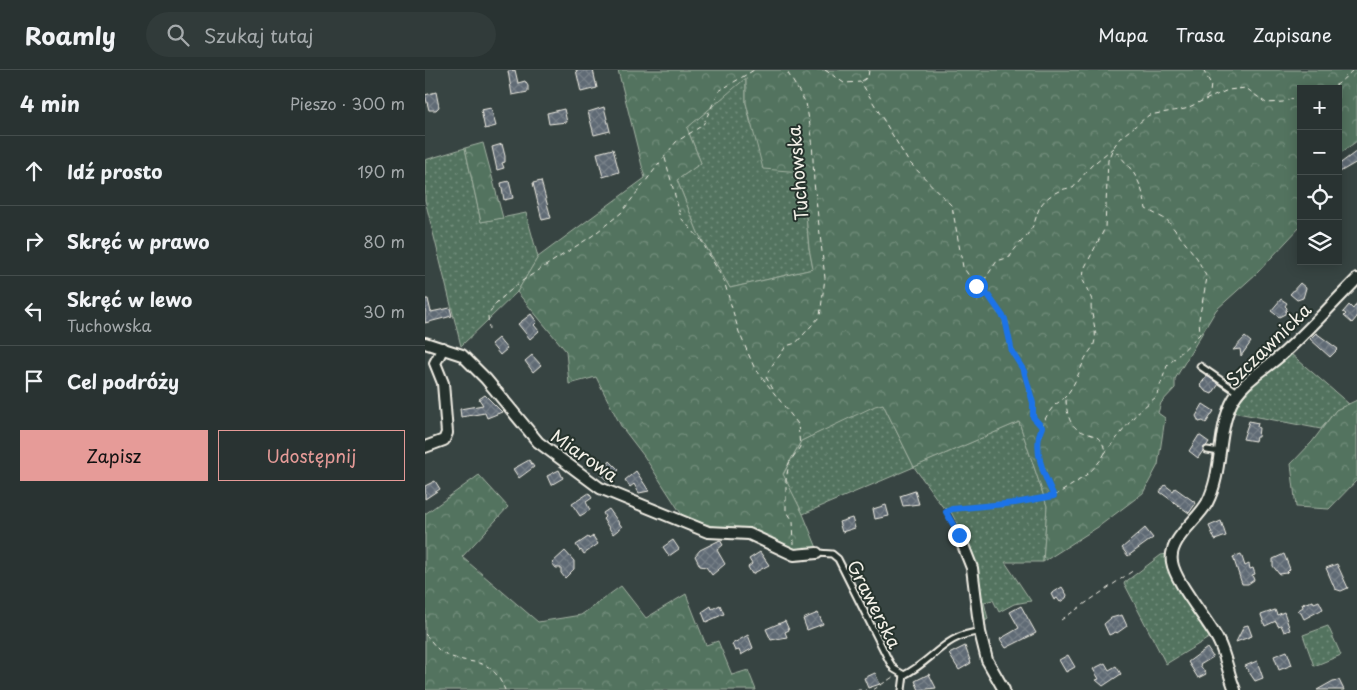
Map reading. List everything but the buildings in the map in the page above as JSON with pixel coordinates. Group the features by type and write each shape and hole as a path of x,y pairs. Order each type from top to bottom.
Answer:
{"street":[{"name":"Szczawnicka","path":"1235,690 1219,641 1176,575 1172,562 1172,548 1180,536 1198,518 1215,485 1232,404 1248,382 1287,350 1357,279"},
{"name":"Miarowa","path":"425,343 462,355 486,379 538,442 600,488 667,517 708,532 749,534 795,555 817,553"},
{"path":"425,447 444,440 447,433 443,383 435,363 443,348"},
{"path":"959,535 972,568 980,632 987,660 1004,690"}],"lane":[{"path":"1200,366 1239,394"},
{"path":"1207,450 1221,452"},
{"name":"Grawerska","path":"817,553 832,554 838,560 889,661 894,669 904,676"},
{"path":"903,690 904,676 953,638 969,632 980,632"}],"path":[{"path":"489,330 488,316 496,303 519,283 592,236 621,213 676,142 703,125 719,91 754,70"},
{"name":"Tuchowska","path":"777,395 766,377 770,365 779,359 786,346 796,343 805,335 820,316 825,278 814,182 812,137 806,103 786,70"},
{"path":"825,70 844,83 861,82 868,77 869,70"},
{"path":"1203,70 1211,84 1210,93 1204,100"},
{"path":"1336,85 1353,70"},
{"path":"861,82 908,161 952,206 963,267 976,286 988,295 1005,319 1012,352 1024,371 1033,403 1033,417 1042,427"},
{"path":"1054,496 1046,480 1039,451 1038,436 1053,406 1066,396 1083,370 1083,361 1094,344 1096,319 1090,306 1092,300 1083,280 1085,269 1105,228 1108,160 1113,148 1120,138 1149,115 1185,109 1228,90 1246,88 1266,103 1283,102 1297,97"},
{"path":"976,286 985,279 997,261 1010,257 1015,247 1030,231 1041,206 1057,192 1066,188 1073,188 1091,166 1113,148"},
{"path":"959,535 946,512 952,509 1015,503 1054,496 1083,479 1101,460 1137,413 1156,397 1167,366 1200,334 1199,319 1207,278 1197,258 1167,220 1145,209 1141,184 1133,170 1113,148"},
{"path":"665,158 681,218 701,240 724,281 748,354 798,424 800,447 789,463 786,480 786,510 793,520 795,555"},
{"path":"1066,396 1067,415 1072,426 1079,432 1092,434 1101,440 1105,453"},
{"path":"1061,620 1134,570"},
{"path":"425,634 442,653 460,660 486,664 498,673 505,690"},
{"path":"873,690 886,684 898,673"},
{"path":"857,690 867,690"}],"green space":[{"path":"618,70 1357,70 1357,141 1342,152 1342,85 1297,85 1297,230 1257,273 1216,310 1175,379 1175,388 1161,403 1158,413 1165,418 1158,465 1143,493 1098,527 1043,562 1047,506 1019,422 914,467 883,404 801,441 783,474 817,548 799,550 775,542 753,531 712,526 684,518 644,456 621,426 596,377 569,384 566,351 517,292 538,257 645,178","holes":["746,78 746,103 763,169 802,172 809,248 813,269 730,288 698,233 677,180 701,163 687,128"]},
{"path":"746,77 746,103 751,125 802,172 809,248 813,269 730,288 698,233 677,180 701,163 687,128"},
{"path":"483,143 503,218 481,222 465,148"},
{"path":"465,148 481,222 526,213 538,257 517,292 461,346 425,200 425,160"},
{"path":"1291,354 1349,404 1336,410 1321,429 1232,412 1238,400 1246,394 1246,387"},
{"path":"1357,400 1357,480 1329,509 1296,507 1291,464 1312,442 1336,410"},
{"path":"883,404 914,467 803,514 783,475 801,441 875,405"},
{"path":"1019,422 1047,506 1043,562 1005,562 1031,601 1014,604 999,612 993,600 984,602 988,619 981,624 976,575 970,549 951,512 942,506 914,467"},
{"path":"479,475 508,507 462,557 538,622 581,615 621,586 646,618 686,594 706,645 718,641 732,675 748,670 756,690 425,690 425,514"},
{"path":"1168,554 1212,636 1166,664 1124,583 1161,555"},
{"path":"1328,626 1341,655 1314,666 1303,635"}],"route":[{"path":"959,535 953,521 946,512 952,509 1041,500 1054,496 1046,480 1039,451 1038,436 1042,427 1033,417 1033,403 1024,371 1012,352 1005,319 988,295 976,286"}]}
